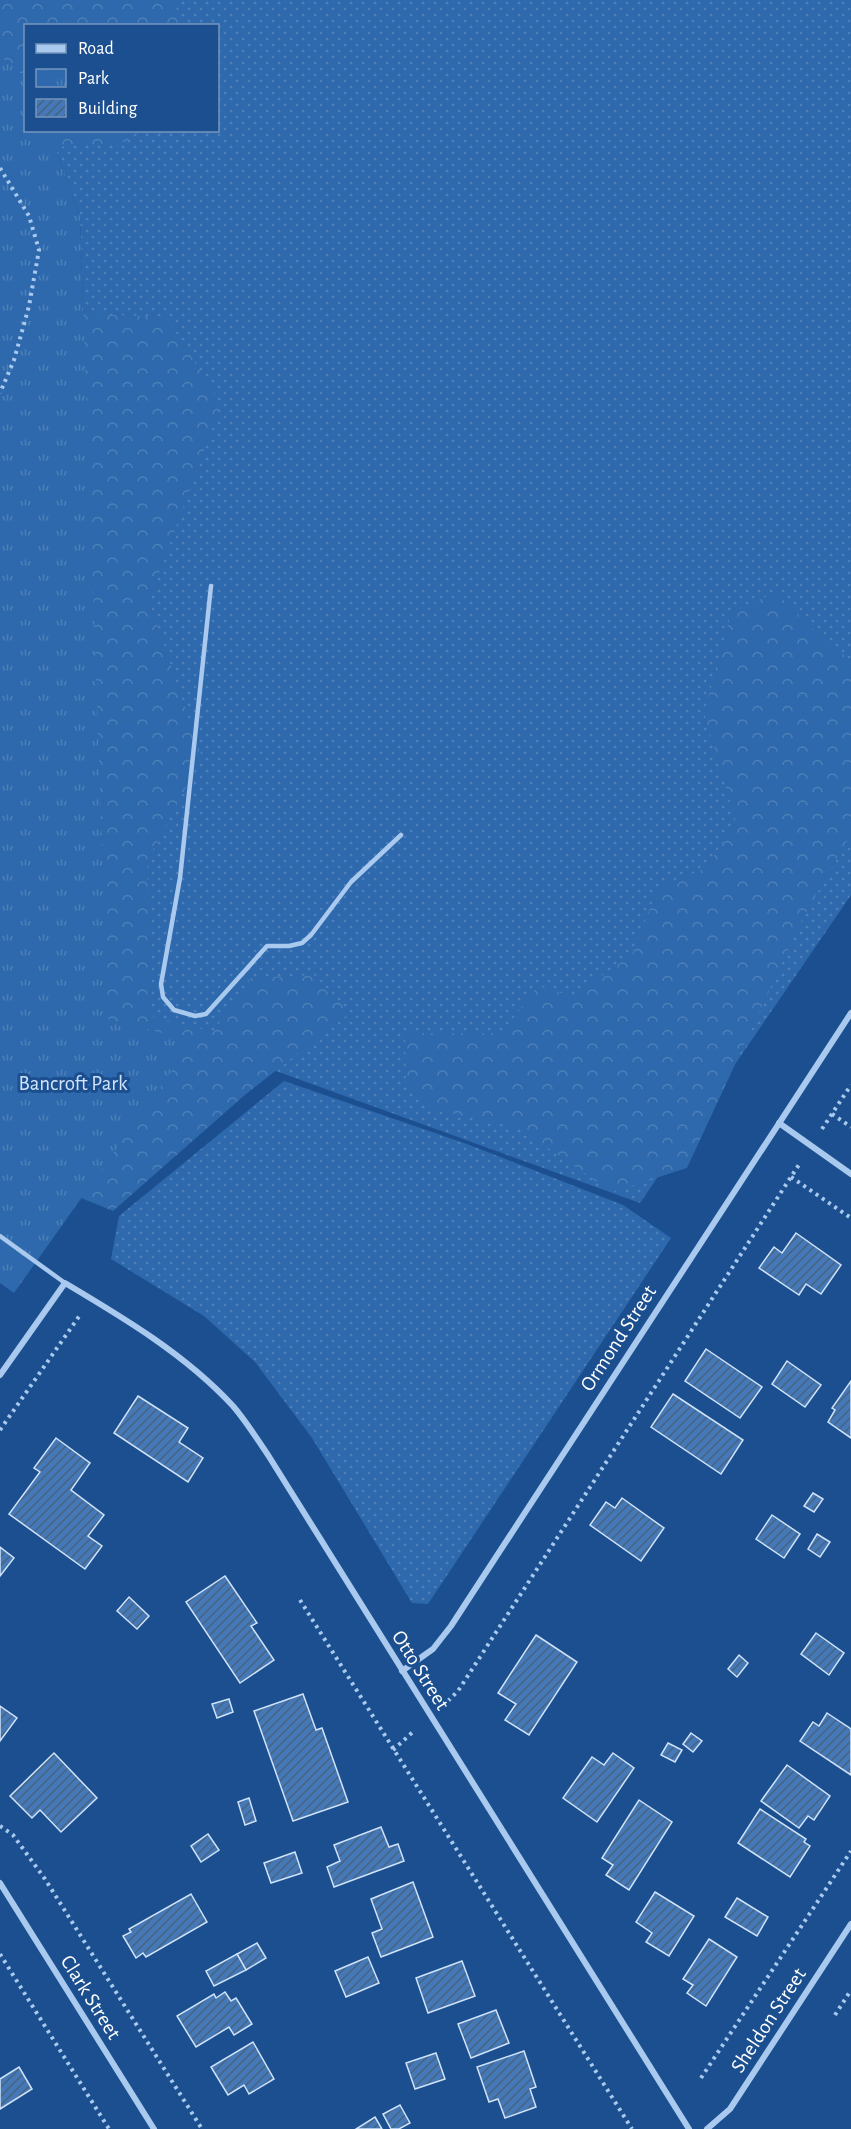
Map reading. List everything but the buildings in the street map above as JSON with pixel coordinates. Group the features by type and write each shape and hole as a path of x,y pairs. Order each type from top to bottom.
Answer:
{"street":[{"name":"Ormond Street","path":"402,1671 432,1649 451,1626 851,1013"},
{"path":"779,1123 851,1174"},
{"path":"0,1375 65,1283"},
{"name":"Otto Street","path":"65,1283 142,1329 190,1367 232,1406 268,1455 689,2129"},
{"name":"Clark Street","path":"0,1883 154,2129"},
{"name":"Sheldon Street","path":"706,2129 730,2109 851,1924"}],"lane":[{"path":"212,586 180,878 162,976 162,993 165,1001 174,1010 185,1015 206,1014 267,946 289,946 302,943 311,935 351,882 401,835"},
{"path":"0,1236 65,1283"}],"path":[{"path":"0,168 29,216 39,250 29,306 14,360 0,393"},
{"path":"393,1750 458,1691 851,1085"},
{"path":"832,1114 851,1127"},
{"path":"791,1177 851,1218"},
{"path":"0,1430 91,1299"},
{"path":"300,1600 632,2129"},
{"path":"0,1826 13,1835 45,1879 202,2129"},
{"path":"701,2078 851,1851"},
{"path":"0,1954 109,2129"},
{"path":"835,2015 851,1990"}],"green space":[{"path":"0,0 851,0 851,895 640,1203 193,1041 108,1019 80,216 49,132 219,132 219,24 24,24"},
{"path":"0,0 171,0 186,24 24,24 24,132 136,132 126,142 0,151"},
{"name":"Bancroft Park","path":"0,56 24,76 24,132 49,132 80,216 108,1019 193,1041 14,1293 0,1283"},
{"path":"49,312 166,317 221,404 149,601 202,757 147,861 152,1016 213,1032 251,978 314,975 350,1013 246,1094 113,1211 0,1165 0,656"},
{"path":"776,592 826,642 851,660 851,838 846,842 802,920 687,1168 612,1192 517,1127 430,1109 406,1080 405,1033 502,1033 538,986 572,996 632,955 658,887 706,868 736,822 704,713 731,613"},
{"path":"284,1081 467,1144 623,1205 671,1238 428,1604 412,1603 312,1438 255,1362 204,1316 111,1259 119,1216"}]}
